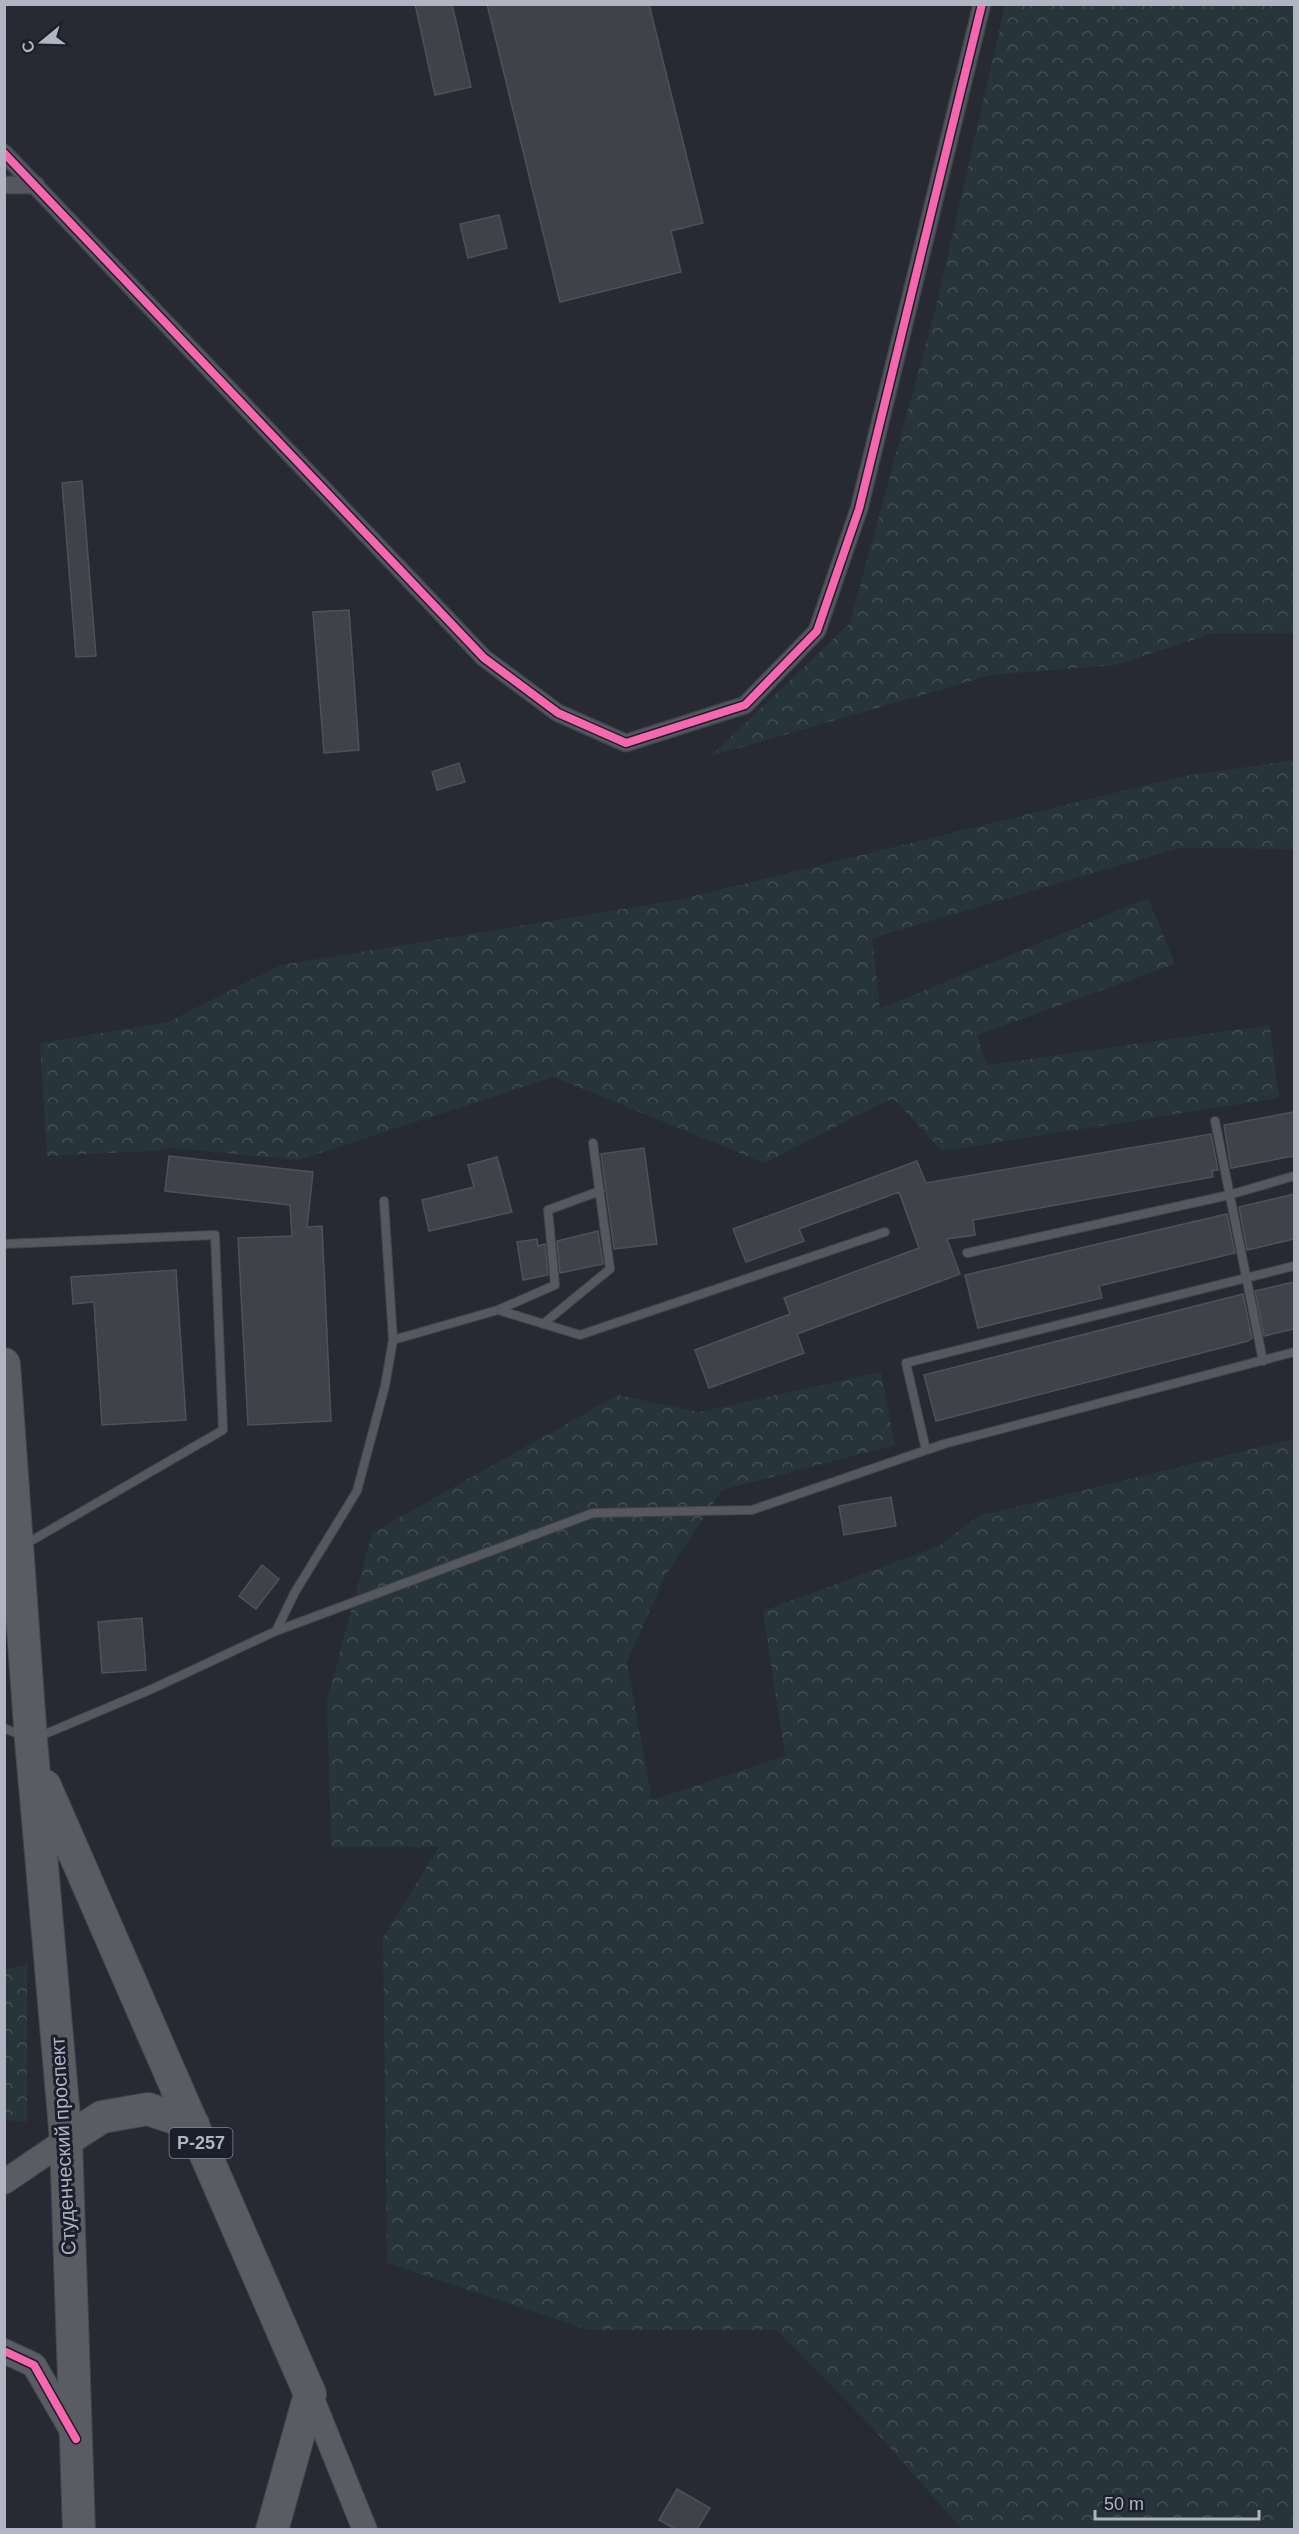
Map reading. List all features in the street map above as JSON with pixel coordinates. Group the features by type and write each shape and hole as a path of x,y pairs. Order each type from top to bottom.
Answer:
{"highway":[{"name":"Р-257","path":"4,1364 17,1549 23,1744 193,2124 310,2394"},
{"name":"Студенческий проспект","path":"23,1744 66,2140 80,2529"},
{"name":"Р-257","path":"66,2140 102,2117 148,2109 193,2124"},
{"path":"272,2529 310,2394"}],"street":[{"path":"4,153 484,658 558,713 626,742 745,705 816,631 859,509 982,4"},
{"path":"4,184 36,185"},
{"path":"4,2182 66,2140"},
{"path":"4,2351 34,2365 76,2439"},
{"path":"310,2394 366,2529"}],"lane":[{"path":"1215,1121 1263,1361"},
{"path":"543,1324 610,1269 593,1143"},
{"path":"967,1252 1229,1195 1294,1176"},
{"path":"393,1340 498,1311 555,1285 548,1210 600,1191"},
{"path":"276,1631 295,1592 357,1491 385,1386 393,1340 384,1201"},
{"path":"498,1311 580,1335 885,1232"},
{"path":"4,1244 215,1235 223,1430 17,1549"},
{"path":"926,1450 906,1363 1294,1266"},
{"path":"23,1744 152,1689 276,1631 593,1513 752,1510 944,1444 1294,1352"}],"green space":[{"path":"1005,5 1294,5 1294,633 1214,633 1115,665 991,675 711,756 850,623 937,303"},
{"path":"1294,760 1294,849 1179,848 872,938 880,1009 1148,898 1175,964 977,1035 987,1065 1270,1025 1279,1098 942,1151 893,1098 764,1163 554,1077 298,1160 172,1148 154,1151 47,1156 40,1043 168,1022 281,965 678,900 1179,777"},
{"path":"881,1372 895,1445 722,1490 665,1576 627,1662 652,1800 785,1756 763,1611 939,1546 978,1516 1294,1439 1294,2529 962,2529 868,2423 776,2330 589,2330 387,2263 383,1938 439,1847 331,1847 327,1700 372,1533 618,1395 699,1412"},
{"path":"27,1965 27,2122 5,2120 5,1969"}],"building":[{"path":"415,4 452,4 471,87 435,95"},
{"path":"487,4 649,4 703,223 671,231 681,272 560,302"},
{"path":"499,215 507,248 468,258 460,224"},
{"path":"82,481 96,656 76,657 62,483"},
{"path":"349,610 359,750 324,753 313,612"},
{"path":"459,763 465,782 437,790 432,772"},
{"path":"1294,1112 1294,1156 1231,1168 1224,1125"},
{"path":"1211,1134 1218,1170 1212,1171 1213,1177 973,1220 975,1235 947,1239 960,1274 797,1334 804,1353 709,1388 695,1350 790,1314 784,1298 919,1248 899,1192 799,1229 804,1241 746,1262 733,1229 917,1161 926,1183"},
{"path":"644,1148 657,1244 614,1249 601,1154"},
{"path":"169,1156 313,1172 307,1227 322,1226 331,1421 248,1425 238,1238 292,1236 290,1205 165,1191"},
{"path":"497,1157 512,1212 429,1231 422,1200 474,1187 468,1165"},
{"path":"1294,1194 1294,1239 1247,1250 1239,1207"},
{"path":"1227,1214 1235,1253 1099,1286 1102,1298 978,1328 965,1275"},
{"path":"598,1231 603,1264 560,1273 557,1241"},
{"path":"537,1239 538,1246 545,1244 548,1275 523,1280 517,1242"},
{"path":"176,1270 186,1420 102,1425 94,1302 73,1304 71,1277"},
{"path":"1294,1282 1294,1329 1264,1336 1255,1291"},
{"path":"1243,1294 1252,1338 1248,1341 936,1421 924,1375"},
{"path":"891,1497 896,1526 844,1535 839,1506"},
{"path":"262,1565 279,1579 256,1609 239,1596"},
{"path":"142,1618 146,1670 102,1673 98,1622"},
{"path":"677,2489 710,2508 697,2529 675,2529 659,2520"}],"cycle path":[{"path":"4,153 484,658 558,713 626,743 745,705 817,631 859,509 982,4"},
{"path":"4,2351 34,2365 76,2439"}]}
